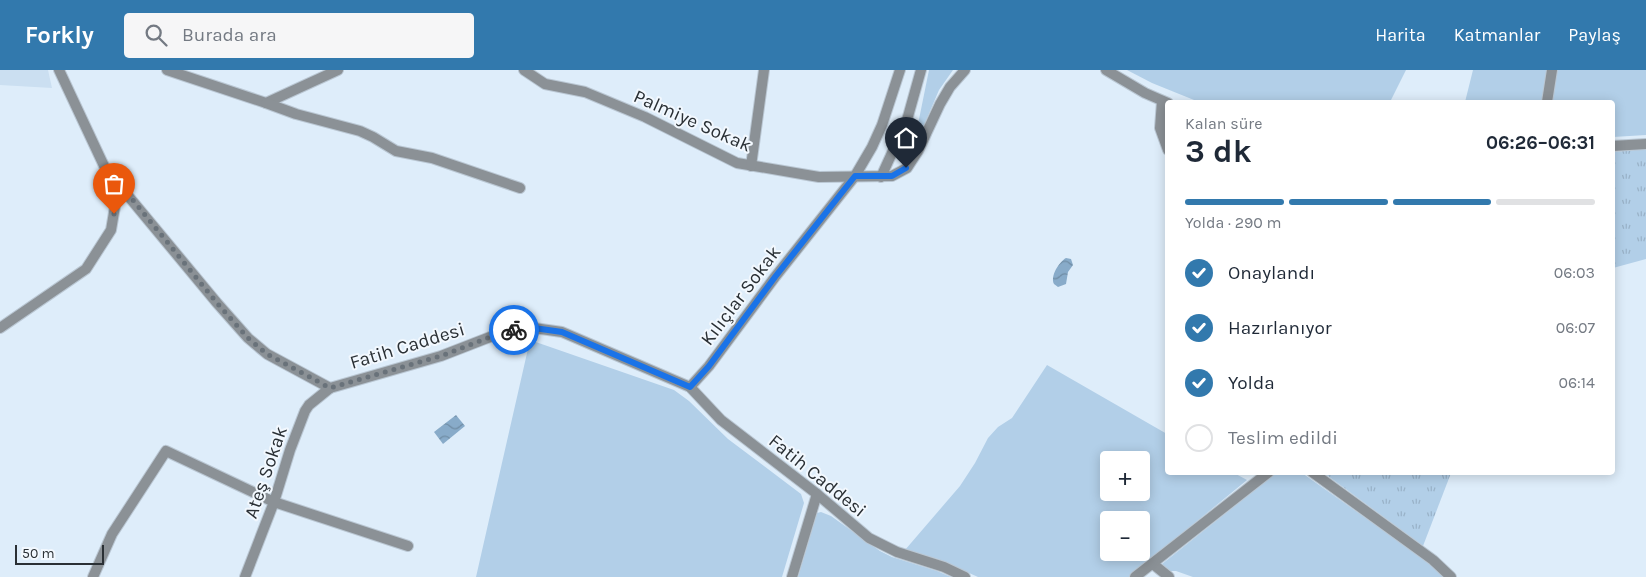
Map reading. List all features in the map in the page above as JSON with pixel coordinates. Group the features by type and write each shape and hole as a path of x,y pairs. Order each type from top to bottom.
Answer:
{"street":[{"name":"Fatih Caddesi","path":"59,70 105,168 217,303 258,348 267,354 330,388 441,356 490,337 527,327 562,332 690,387 721,420 817,494 868,538 965,577"},
{"path":"167,70 296,114 360,131 396,152 432,158 520,188"},
{"path":"266,103 338,70"},
{"name":"Palmiye Sokak","path":"524,70 545,84 585,92 645,117 737,163 819,177 881,177 899,174 913,161 940,104 950,87 965,70"},
{"path":"751,166 764,70"},
{"name":"Kılıçlar Sokak","path":"690,387 709,366 775,277 855,176 882,125 900,70"},
{"path":"881,177 907,120 921,70"},
{"path":"1106,70 1165,102 1160,128 1165,142"},
{"path":"1548,100 1552,70"},
{"path":"1615,146 1646,144"},
{"path":"0,328 86,269 111,230 119,183"},
{"name":"Ateş Sokak","path":"245,577 274,502 290,450 305,411 308,405 330,388"},
{"path":"93,577 112,534 166,451 274,502 408,546"},
{"path":"1135,577 1265,475"},
{"path":"1316,475 1426,555 1451,577"},
{"path":"792,577 817,494"},
{"path":"1152,564 1169,577"}],"shaded area":[{"path":"0,70 48,70 52,88 0,85"}],"green space":[{"path":"929,70 953,70 939,90 919,137 915,139"},
{"path":"1127,70 1406,70 1391,100 1194,100 1152,83"},
{"path":"1473,70 1646,70 1646,135 1615,137 1615,100 1466,100"},
{"path":"1646,149 1646,259 1615,267 1615,152"},
{"path":"530,340 674,390 689,401 728,439 801,494 804,503 782,577 476,577"},
{"path":"1047,365 1165,433 1165,475 1238,475 1247,480 1150,560 1150,511 1100,511 1100,561 1148,561 1129,577 978,577 938,559 905,550 960,486 988,438 998,427 1012,418"},
{"path":"1273,475 1305,475 1446,577 1193,577 1176,571 1170,571 1162,564"},
{"path":"1327,475 1450,475 1423,546"},
{"path":"821,512 831,516 880,551 892,557 951,577 798,577 817,513"}],"water":[{"path":"1066,258 1071,259 1073,265 1068,272 1066,284 1058,287 1053,281 1054,273"},
{"path":"456,415 465,426 443,444 434,432"}],"way so far":[{"path":"114,214 119,183 217,303 258,348 330,388 378,372 441,356 514,330"}],"route":[{"path":"514,330 527,327 562,332 690,387 709,366 775,277 855,176 892,176 899,174 906,168"}]}
